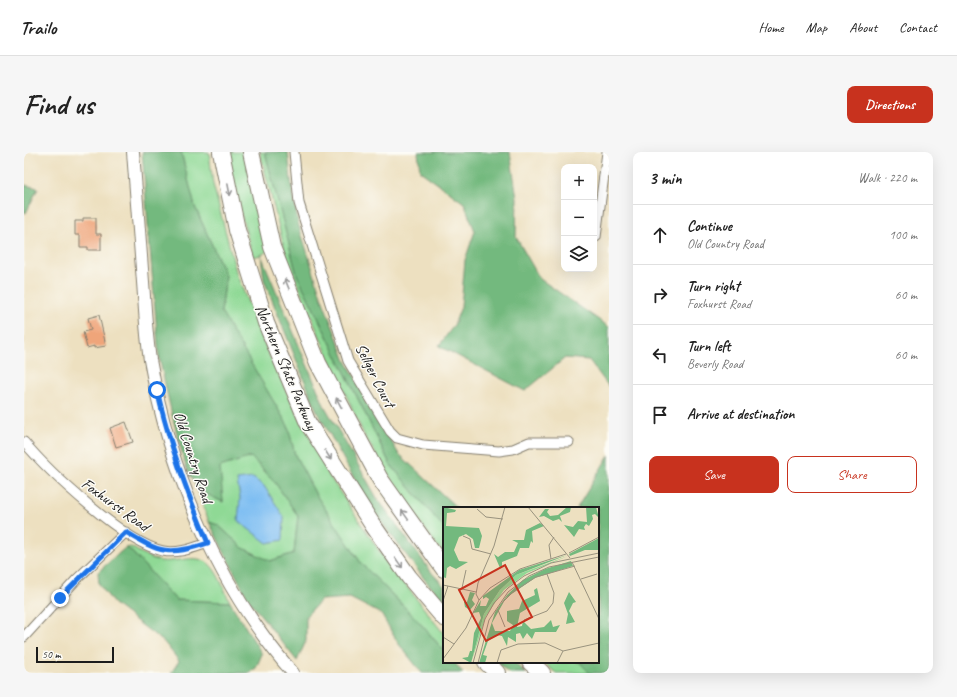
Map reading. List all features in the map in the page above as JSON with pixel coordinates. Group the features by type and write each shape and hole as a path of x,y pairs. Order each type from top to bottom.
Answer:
{"highway":[{"name":"Northern State Parkway","path":"221,152 237,230 266,323 308,423 372,524 401,565 443,617"},
{"name":"Northern State Parkway","path":"251,152 272,247 318,363 380,479 443,568"},
{"path":"487,663 497,673"},
{"path":"531,663 542,673"}],"main road":[{"name":"Old Country Road","path":"133,152 150,360 166,431 179,472 208,543 242,605 293,673"}],"street":[{"name":"Sellger Court","path":"294,152 299,203 348,361 390,431 397,438 423,445 500,451 513,449 529,442 569,442"},
{"path":"596,236 608,152"},
{"name":"Foxhurst Road","path":"24,442 56,476 76,494 126,532 145,544 162,551 187,550 208,543"},
{"path":"24,637 76,580 126,532"}],"green space":[{"path":"142,152 181,152 195,207 226,276 221,312 288,426 295,455 316,495 361,563 421,624 443,650 443,663 455,663 463,673 422,673 398,643 381,614 350,598 321,600 306,616 306,641 297,661 248,599 209,522 218,525 243,548 270,561 294,553 298,516 274,481 251,457 220,467 223,502 198,490 186,467 172,415 159,357"},
{"path":"181,152 209,152 213,184 237,275 270,357 328,474 382,555 443,633 443,650 421,624 361,563 316,495 295,455 288,426 221,313 226,276 195,207"},
{"path":"229,152 245,152 268,251 261,255 253,257 233,186"},
{"path":"260,152 265,152 297,275 390,464 443,527 443,554 406,503 365,437 322,342 287,259"},
{"path":"265,152 288,152 298,223 322,299 346,361 398,453 456,507 443,507 443,527 390,464 297,275"},
{"path":"418,152 510,152 517,198 516,237 540,279 609,327 609,387 589,360 565,358 525,391 439,346 454,325 461,307 465,260 475,231 464,203 420,171"},
{"path":"24,185 38,188 26,213 24,212"},
{"path":"261,255 324,405 377,498 432,573 443,585 443,601 425,580 368,504 316,409 264,280"},
{"path":"609,455 609,673 590,673 580,663 599,663 599,507 578,507"},
{"path":"251,457 274,481 298,516 294,553 270,561 243,548 218,525 209,522 198,490 223,502 219,467"},
{"path":"131,547 142,554 161,561 196,559 207,562 218,575 230,602 176,600 130,550 125,548"},
{"path":"125,548 130,550 176,600 230,602 262,654 256,668 248,673 171,673 179,661 164,642 114,604 99,584 98,572"},
{"path":"498,663 515,663 526,673 509,673"},
{"path":"544,663 580,663 590,673 556,673"}],"water":[{"path":"253,478 264,486 284,517 283,540 267,543 238,521 240,498 237,480"}],"building":[{"path":"83,218 96,218 96,234 101,234 101,250 88,250 88,247 80,247 80,235 75,235 75,221 83,221"},
{"path":"99,315 106,346 94,348 94,346 87,348 83,332 91,330 88,318"},
{"path":"126,422 133,442 116,447 110,428"}],"route":[{"path":"60,598 76,580 126,532 145,544 162,551 172,552 187,550 208,543 179,472 166,431 157,390"}]}
